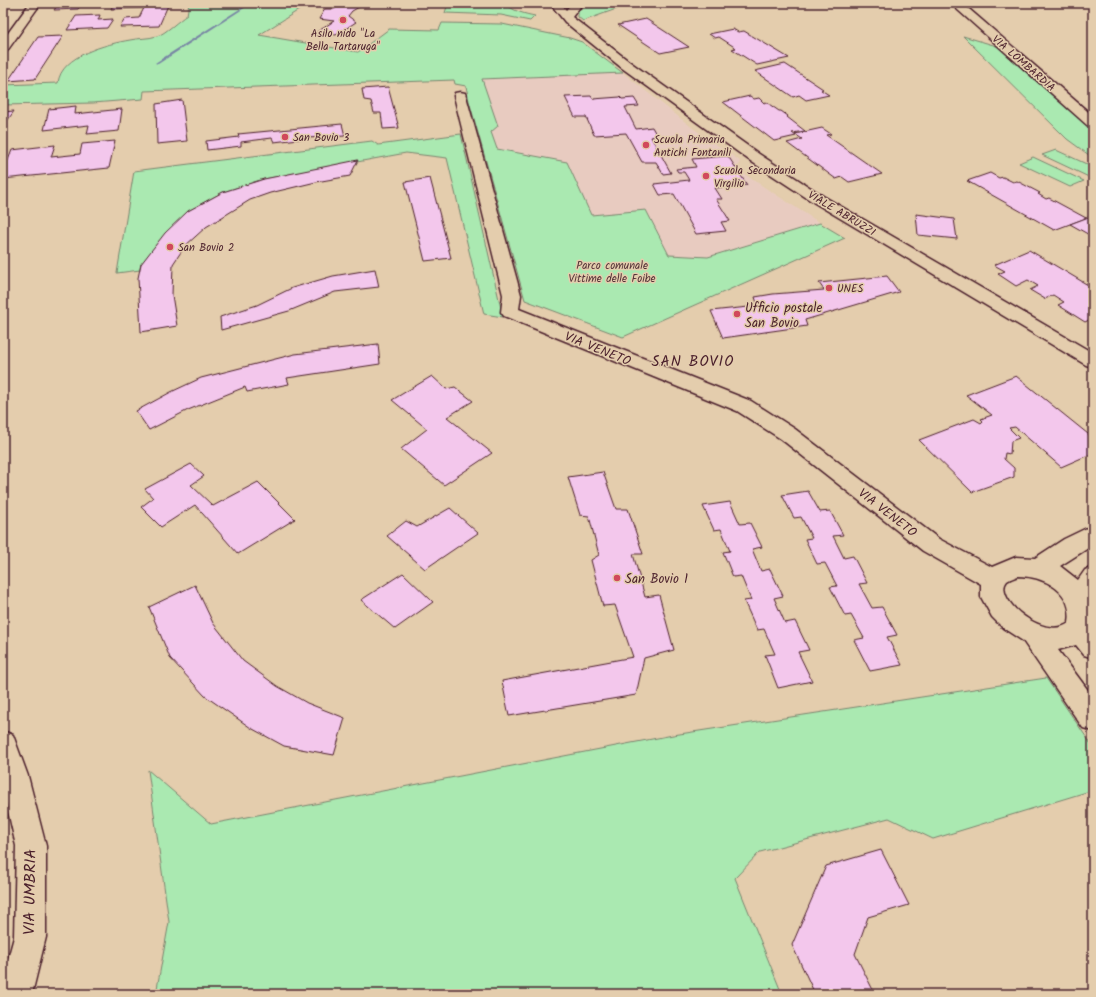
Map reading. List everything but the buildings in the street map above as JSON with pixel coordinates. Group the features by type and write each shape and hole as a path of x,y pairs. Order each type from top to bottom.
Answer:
{"street":[{"path":"3,48 36,3"},
{"name":"VIALE ABRUZZI","path":"555,3 566,17 690,113 818,199 1093,361"},
{"path":"566,17 578,3"},
{"name":"VIA LOMBARDIA","path":"955,3 1093,123"},
{"name":"VIA VENETO","path":"460,96 512,295 522,305 766,402 788,434 930,545 995,580"},
{"path":"1039,568 1072,545 1093,534"},
{"path":"1026,566 1039,568 1064,580 1086,586 1085,624 1087,639 1071,636 1064,638 1048,638 1033,635 1012,622 1000,609 993,596 993,586 1000,573 1011,568 1026,566"},
{"path":"1033,635 1093,719"},
{"name":"VIA UMBRIA","path":"3,744 14,776 31,846 30,937 15,994"}],"shaded area":[{"path":"623,73 694,129 740,161 738,169 744,174 820,223 708,257 669,255 646,210 591,215 567,162 497,149 491,132 482,79"}],"green space":[{"name":"Parco comunale Vittime delle Foibe","path":"189,3 310,3 259,35 358,52 389,29 439,30 442,23 502,24 570,38 582,42 623,73 482,79 498,126 491,132 497,149 567,162 591,215 646,210 669,255 708,257 820,223 845,238 623,337 525,300 466,86 455,84 454,80 144,91 143,99 93,103 3,105 3,85 58,83 61,73 67,65 86,52 109,44 133,39 154,37 164,33 187,15"},
{"path":"448,3 505,3 515,10 535,16 530,21 501,15 445,13"},
{"path":"590,3 633,3 583,21 578,17 578,11 591,4"},
{"path":"963,36 1000,47 1093,129 1093,158 1067,139"},
{"path":"461,134 503,317 484,314 447,158 406,153 264,179 223,192 188,211 141,264 140,270 117,273 134,171 372,141 378,145"},
{"path":"1056,150 1093,167 1093,179 1042,155"},
{"path":"1033,157 1084,181 1070,187 1019,163"},
{"path":"1046,678 1093,747 1093,790 933,839 889,818 760,852 735,878 782,994 156,994 169,922 148,770 211,824 673,735"}],"waterway":[{"path":"157,63 251,3"}],"place":[{"name":"Asilo nido \"La Bella Tartaruga\"","path":"343,20"},
{"name":"San Bovio 3","path":"285,137"},
{"name":"Scuola Primaria Antichi Fontanili","path":"646,145"},
{"name":"Scuola Secondaria Virgilio","path":"706,176"},
{"name":"San Bovio 2","path":"170,247"},
{"name":"UNES","path":"829,288"},
{"name":"Ufficio postale San Bovio","path":"737,314"},
{"name":"San Bovio 1","path":"617,578"}],"district":[{"name":"SAN BOVIO","path":"693,361"}]}
